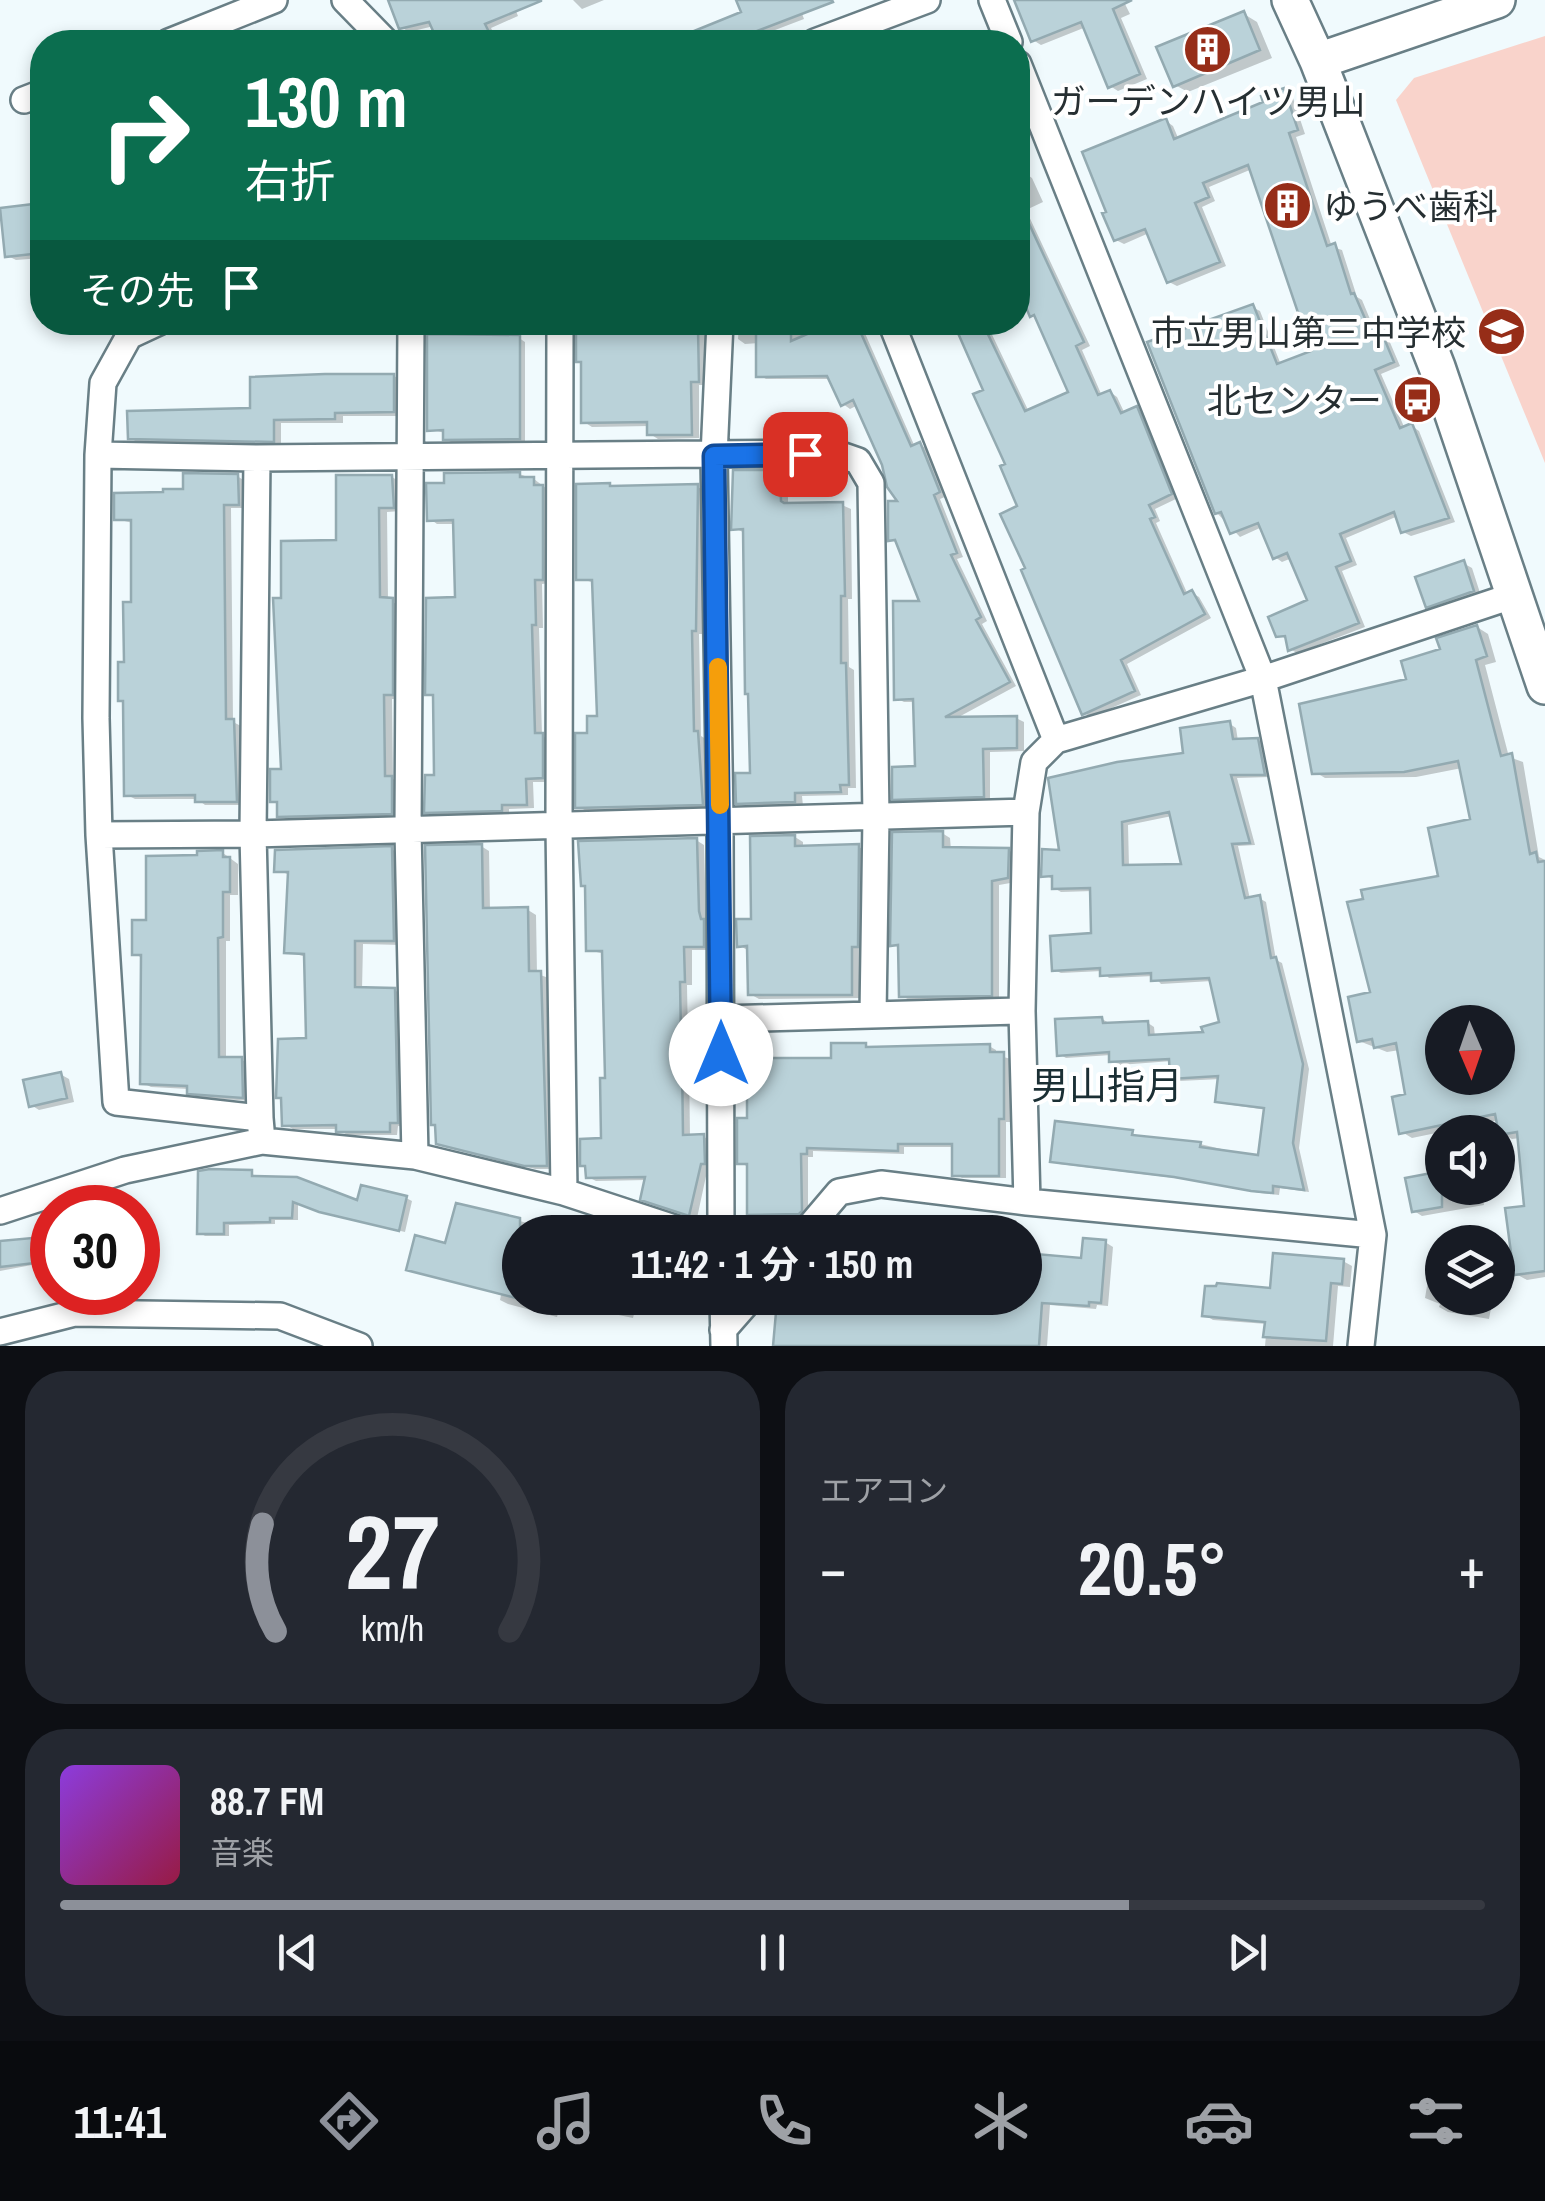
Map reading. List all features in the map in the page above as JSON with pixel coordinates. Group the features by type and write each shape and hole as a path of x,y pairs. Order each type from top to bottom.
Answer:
{"street":[{"path":"223,21 274,0"},
{"path":"344,0 374,30"},
{"path":"846,30 927,0"},
{"path":"992,0 1004,30"},
{"path":"1290,0 1318,61 1437,367 1544,677"},
{"path":"1318,61 1497,0"},
{"path":"1030,94 1262,678 1373,1235 1361,1346"},
{"path":"131,335 104,382 98,455 96,718 116,1102 415,1156 564,1192 634,1215"},
{"path":"410,335 408,830 415,1156"},
{"path":"560,335 564,1192"},
{"path":"719,335 714,456 721,1215"},
{"path":"896,335 1056,740"},
{"path":"98,455 409,459 835,453 858,461 872,483 876,817 873,1015"},
{"path":"258,458 254,834 261,1130"},
{"path":"1028,1202 1022,1011 1026,812 1034,762 1056,740 1515,595"},
{"path":"100,835 720,823 1026,812"},
{"path":"722,1019 1022,1011"},
{"path":"0,1212 261,1130"},
{"path":"819,1215 839,1192 881,1184 1373,1235"},
{"path":"0,1332 76,1312 280,1316 359,1346"},
{"path":"724,1338 740,1315"}],"shaded area":[{"name":"市立男山第三中学校","path":"1545,36 1545,463 1396,100 1414,78"}],"building":[{"path":"388,0 541,0 485,24 488,30 433,30 429,22 399,29"},
{"path":"736,0 833,2 760,30 697,30 741,12"},
{"path":"1014,0 1132,0 1113,9 1140,74 1108,88 1081,22 1031,42 1030,30 1026,30"},
{"name":"ガーデンハイツ男山","path":"1244,11 1260,50 1173,87 1156,47"},
{"path":"1284,88 1298,130 1289,133 1327,246 1335,243 1351,294 1354,293 1367,323 1376,319 1394,362 1375,370 1400,428 1412,423 1449,518 1401,533 1394,512 1340,534 1351,561 1336,567 1359,623 1288,651 1285,636 1276,637 1268,617 1307,600 1287,553 1273,559 1258,523 1230,534 1221,512 1215,514 1147,342 1253,304 1277,364 1311,351 1248,165 1203,183 1209,197 1195,203 1220,262 1167,283 1145,229 1114,241 1082,152 1166,118 1174,139 1263,102 1261,96"},
{"path":"30,204 30,254 5,257 0,208"},
{"path":"1030,226 1084,342 1076,346 1098,395 1110,390 1121,413 1137,406 1172,494 1149,505 1155,517 1150,519 1184,594 1192,590 1205,614 1121,660 1135,691 1082,715 1000,514 1017,506 1000,466 1005,464 973,394 983,390 959,335 988,335 1025,411 1068,392 1034,315 1030,317"},
{"path":"427,335 520,335 520,439 443,440 443,430 427,431"},
{"path":"576,335 698,335 699,382 691,382 692,435 647,435 647,422 581,423 581,362 576,362"},
{"path":"756,335 791,335 791,341 805,335 862,335 911,446 920,442 940,492 934,495 957,553 951,555 981,617 976,620 1010,682 945,717 1017,716 1017,748 983,749 984,797 892,800 892,767 915,766 913,699 894,700 893,601 919,601 895,540 888,541 888,501 897,501 887,487 882,465 853,400 841,406 827,376 756,377"},
{"path":"394,374 394,412 335,413 335,419 274,420 274,442 128,439 127,411 250,408 250,377"},
{"path":"733,470 780,470 784,503 843,502 845,596 841,596 841,663 846,663 849,785 840,785 841,792 795,793 795,802 736,804 735,773 750,773 743,529 731,530"},
{"path":"520,472 520,477 534,477 534,485 543,485 543,580 535,580 536,625 532,625 535,733 543,733 543,778 526,779 527,805 502,805 502,811 424,813 425,775 434,775 433,695 425,695 426,598 455,597 453,520 427,521 426,483 444,483 444,473"},
{"path":"183,473 238,474 239,505 224,505 226,719 234,719 237,802 195,802 195,795 124,796 123,701 118,701 118,662 124,662 123,602 131,602 131,520 114,520 114,493 183,489"},
{"path":"336,475 392,475 394,508 379,508 380,597 393,598 393,695 384,695 385,776 392,776 392,814 277,817 277,802 270,802 270,769 281,769 273,598 281,598 281,541 336,540"},
{"path":"576,484 698,484 696,631 692,631 694,731 698,731 703,805 575,808 575,733 587,733 587,716 597,716 592,580 576,580"},
{"path":"1464,560 1474,591 1426,608 1415,577"},
{"path":"1477,625 1487,656 1476,660 1501,756 1512,753 1530,854 1536,852 1538,862 1545,861 1545,1271 1515,1275 1515,1225 1507,1225 1505,1208 1524,1206 1515,1115 1425,1115 1425,1129 1399,1134 1392,1097 1405,1094 1396,1043 1374,1048 1372,1039 1357,1042 1348,997 1370,992 1347,902 1363,899 1361,890 1438,876 1428,828 1470,819 1458,761 1404,772 1312,774 1299,704 1406,679 1401,661 1440,649 1436,638"},
{"path":"1230,721 1233,739 1258,738 1265,775 1231,775 1250,843 1232,844 1245,898 1260,895 1271,958 1276,957 1303,1064 1293,1143 1304,1190 1273,1186 1273,1193 1251,1191 1050,1162 1055,1121 1133,1130 1132,1135 1201,1142 1200,1147 1258,1155 1264,1108 1215,1102 1218,1076 1170,1079 1169,1059 1109,1062 1109,1052 1057,1056 1055,1019 1102,1017 1103,1023 1148,1021 1149,1035 1203,1032 1201,1027 1219,1022 1209,978 1151,981 1151,973 1100,976 1100,968 1052,971 1050,936 1091,933 1090,888 1052,889 1052,876 1041,877 1042,849 1059,850 1048,778 1117,762 1183,753 1180,728","holes":["1169,812 1181,864 1123,865 1122,822"]},
{"path":"943,831 943,847 1009,848 1008,878 992,881 992,996 899,997 898,945 890,946 892,832"},
{"path":"795,835 795,846 859,844 858,947 852,947 852,995 748,995 747,946 737,947 736,919 751,919 750,836"},
{"path":"697,838 704,947 684,947 681,1037 704,1037 704,1062 682,1062 683,1135 704,1134 705,1164 701,1164 689,1215 640,1200 645,1177 586,1178 585,1166 580,1166 580,1139 601,1138 600,1078 605,1078 602,951 586,951 585,886 581,886 578,841"},
{"path":"482,844 483,908 528,907 529,971 541,971 547,1166 524,1166 436,1144 435,1125 431,1125 425,845"},
{"path":"392,846 394,941 355,941 355,987 395,988 398,1123 390,1123 390,1132 336,1132 336,1125 282,1126 281,1098 276,1098 278,1039 306,1038 304,954 284,953 288,872 274,872 275,850"},
{"path":"223,850 223,857 230,857 230,892 223,892 223,937 218,938 219,1057 242,1057 243,1098 187,1094 187,1086 140,1084 141,955 132,955 132,920 146,920 146,856"},
{"path":"754,1035 754,1058 831,1058 831,1043 866,1043 866,1047 990,1044 990,1052 1004,1052 999,1176 952,1176 952,1144 898,1144 898,1151 807,1148 807,1154 801,1154 802,1211 747,1215 747,1164 737,1164 737,1118 747,1118 747,1062 737,1062 737,1036"},
{"path":"61,1072 67,1098 29,1107 23,1080"},
{"path":"252,1170 252,1176 297,1177 357,1200 361,1185 407,1196 399,1231 293,1202 292,1218 224,1223 224,1234 197,1234 198,1171"},
{"path":"1425,1174 1425,1205 1442,1207 1412,1212 1405,1178"},
{"path":"456,1203 507,1215 502,1215 502,1294 406,1270 415,1235 445,1243"},
{"path":"30,1238 30,1264 0,1267 0,1241"},
{"path":"1083,1238 1106,1240 1101,1303 1042,1303 1042,1255 1081,1258"},
{"path":"1273,1253 1344,1259 1342,1284 1331,1283 1326,1341 1263,1337 1265,1322 1202,1316 1205,1286 1217,1283 1270,1288"},
{"path":"776,1315 1041,1315 1039,1346 773,1346"}],"slow traffic":[{"path":"718,667 720,805"}],"place":[{"name":"ガーデンハイツ男山","path":"1208,49"},
{"name":"ゆうべ歯科","path":"1288,206"},
{"name":"市立男山第三中学校","path":"1501,332"},
{"name":"北センター","path":"1417,400"}],"district":[{"name":"男山指月","path":"1107,1085"}],"route":[{"path":"721,1054 714,456 805,454"}]}
